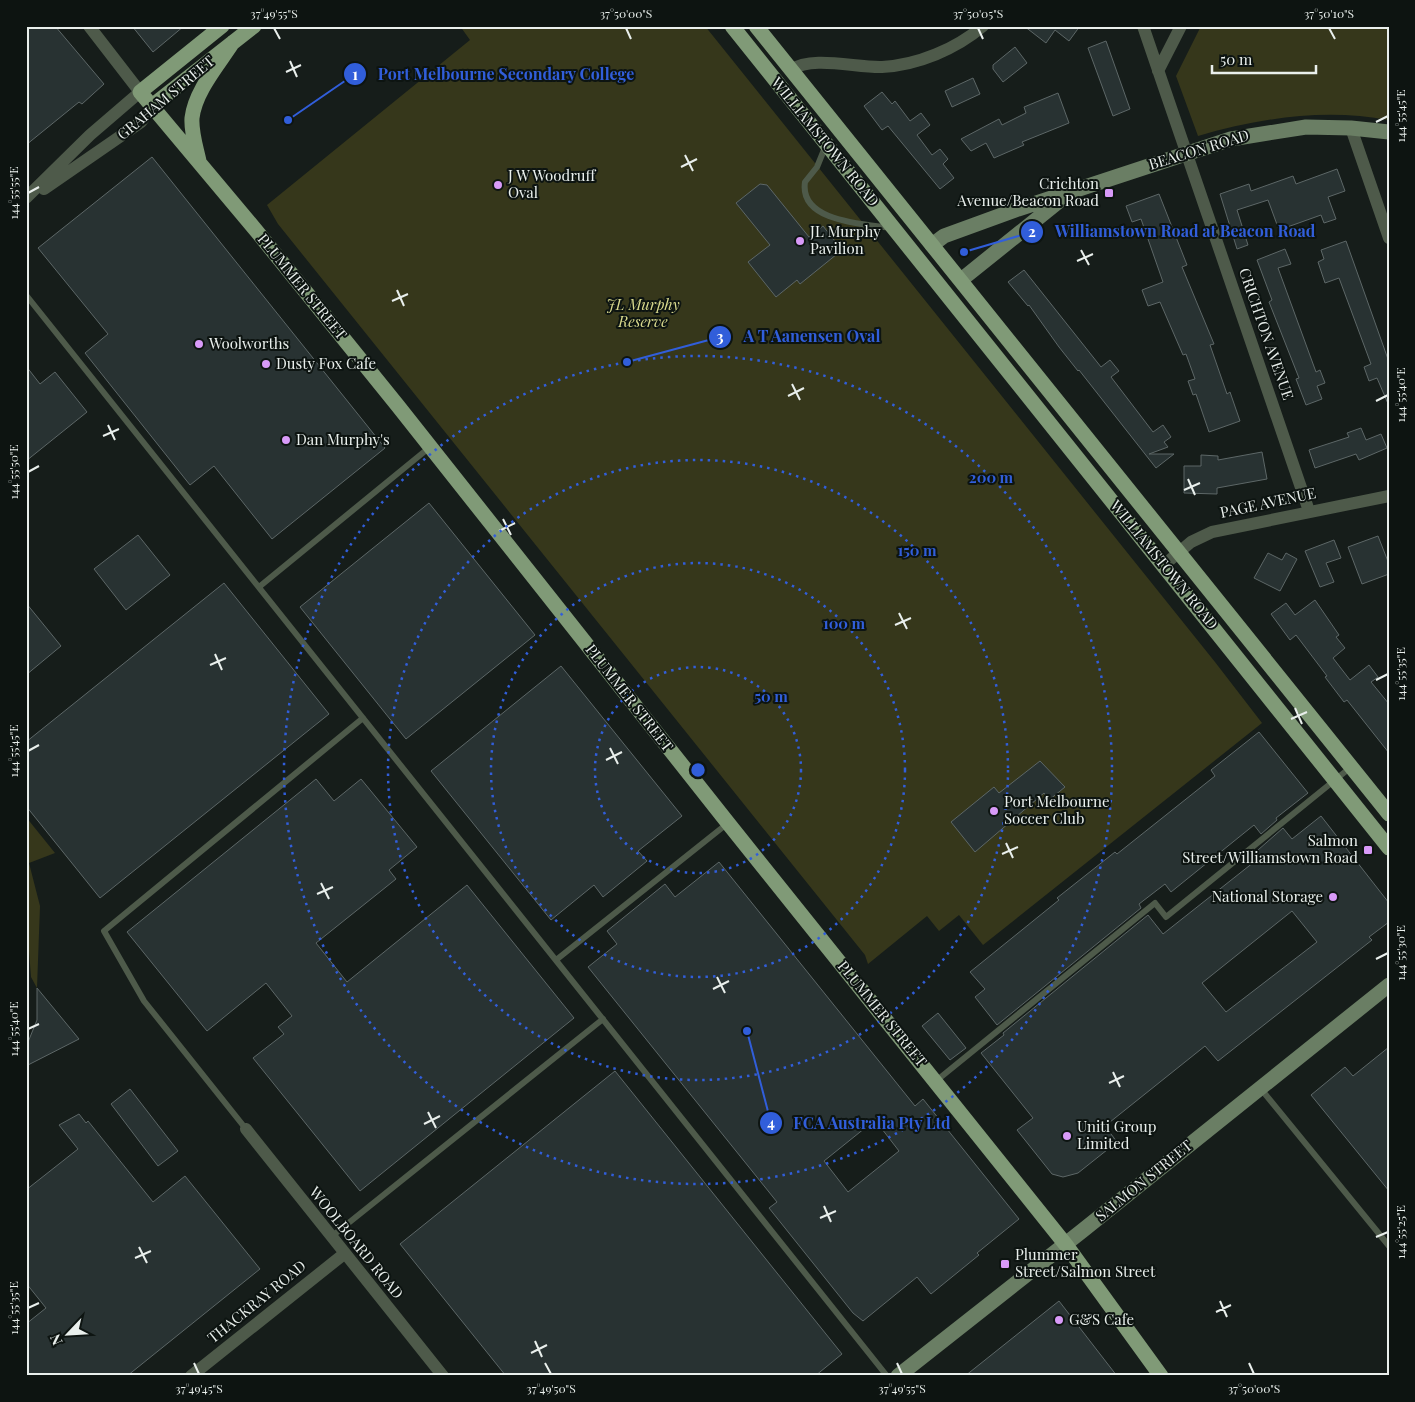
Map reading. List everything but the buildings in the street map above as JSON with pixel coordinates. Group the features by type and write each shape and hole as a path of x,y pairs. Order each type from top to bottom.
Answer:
{"main road":[{"name":"GRAHAM STREET","path":"140,92 222,26"},
{"name":"GRAHAM STREET","path":"152,106 254,26"},
{"name":"WILLIAMSTOWN ROAD","path":"732,26 1389,848"},
{"name":"WILLIAMSTOWN ROAD","path":"756,26 1389,814"},
{"path":"199,162 192,124 195,106 233,42"},
{"path":"777,81 791,70"},
{"name":"PLUMMER STREET","path":"140,92 430,447 728,824 1066,1244 1161,1376"},
{"path":"932,245 937,281 961,280"}],"street":[{"name":"PLUMMER STREET","path":"89,26 140,92"},
{"path":"791,70 797,66 814,64 867,67 902,64 956,45 983,26"},
{"name":"CRICHTON AVENUE","path":"1143,26 1309,511"},
{"path":"1158,71 1182,26"},
{"name":"GRAHAM STREET","path":"26,199 90,135 140,92"},
{"name":"GRAHAM STREET","path":"26,199 125,134 141,122 152,106"},
{"name":"BEACON ROAD","path":"932,245 944,236 1018,208 1231,139 1306,127 1351,128 1389,132"},
{"path":"1351,128 1389,238"},
{"name":"BEACON ROAD","path":"961,280 1072,192"},
{"name":"PAGE AVENUE","path":"1164,565 1191,542 1212,532 1389,496"},
{"name":"SALMON STREET","path":"898,1376 1389,985"},
{"name":"WOOLBOARD ROAD","path":"246,1129 443,1376"},
{"name":"THACKRAY ROAD","path":"191,1376 344,1254"}],"lane":[{"path":"826,144 819,164 806,178 804,185 808,198 814,208 831,217 894,228"},
{"path":"26,295 887,1376"},
{"path":"259,587 430,447"},
{"path":"246,1129 144,1001 104,931 364,718"},
{"path":"936,1081 1155,903 1166,917 1351,768"},
{"path":"556,960 728,824"},
{"path":"331,1237 603,1019"},
{"path":"1260,1088 1389,1246"}],"green space":[{"name":"JL Murphy Reserve","path":"460,26 705,26 1262,723 983,945 959,915 939,931 927,916 868,964 865,955 278,224 267,205 470,40"},
{"path":"1201,26 1389,26 1389,120 1340,115 1292,117 1245,124 1198,136 1176,76"},
{"path":"26,817 55,853 29,863 40,906 37,988 31,977 26,913"}],"place":[{"name":"Port Melbourne Secondary College","path":"288,120"},
{"name":"J W Woodruff Oval","path":"498,185"},
{"name":"Crichton Avenue/Beacon Road","path":"1109,193"},
{"name":"JL Murphy Pavilion","path":"800,241"},
{"name":"Williamstown Road at Beacon Road","path":"964,252"},
{"name":"Woolworths","path":"199,344"},
{"name":"A T Aanensen Oval","path":"627,362"},
{"name":"Dusty Fox Cafe","path":"266,364"},
{"name":"Dan Murphy's","path":"286,440"},
{"name":"Port Melbourne Soccer Club","path":"994,811"},
{"name":"Salmon Street/Williamstown Road","path":"1368,850"},
{"name":"National Storage","path":"1333,897"},
{"name":"FCA Australia Pty Ltd","path":"747,1031"},
{"name":"Uniti Group Limited","path":"1067,1136"},
{"name":"Plummer Street/Salmon Street","path":"1005,1264"},
{"name":"G&S Cafe","path":"1059,1320"}]}
